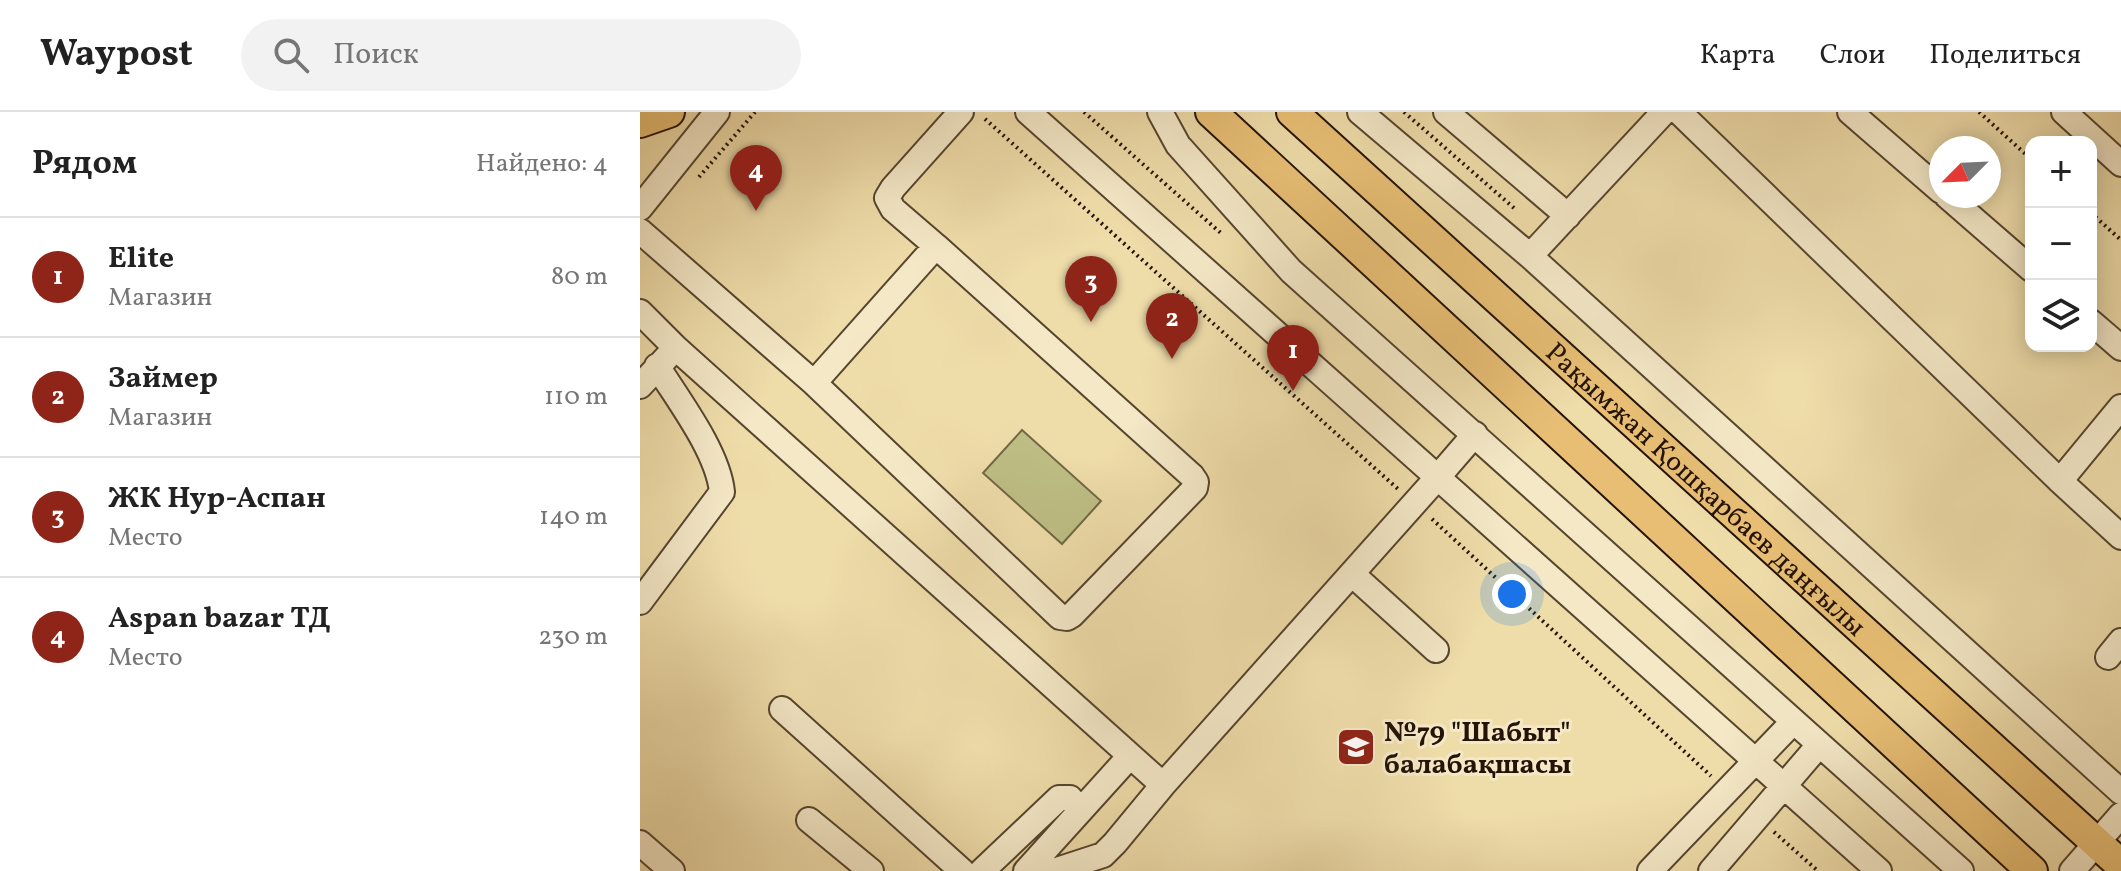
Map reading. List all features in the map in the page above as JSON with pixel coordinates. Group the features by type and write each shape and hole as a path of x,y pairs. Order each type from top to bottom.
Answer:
{"main road":[{"path":"640,122 669,112"},
{"name":"Рақымжан Қошқарбаев даңғылы","path":"1211,112 2032,871"},
{"name":"Рақымжан Қошқарбаев даңғылы","path":"1292,112 2121,865"}],"lane":[{"path":"640,208 717,112"},
{"path":"640,231 814,383 1060,617 1067,618 1195,488 1196,482 893,209 887,198 893,188 961,112"},
{"path":"1028,112 1879,871"},
{"path":"1160,112 1178,145 1291,271 1961,871"},
{"path":"1360,112 1530,256 2121,792"},
{"path":"1446,112 1568,216"},
{"path":"1530,256 1664,112"},
{"path":"1679,112 2121,537"},
{"path":"1850,112 1929,181"},
{"path":"2064,112 2121,164"},
{"path":"1961,208 2025,264"},
{"path":"814,383 936,246"},
{"path":"640,312 676,348 1163,785"},
{"path":"2097,327 2121,348"},
{"path":"640,386 676,348"},
{"path":"640,602 722,492 714,459 657,366"},
{"path":"2060,481 2121,407"},
{"path":"1054,871 1103,855 1475,434"},
{"path":"1352,574 1436,650"},
{"path":"782,709 962,871"},
{"path":"1650,871 1793,722"},
{"path":"1711,871 1819,745"},
{"path":"1026,871 1130,756"},
{"path":"982,871 1059,798 1070,798 1076,805 1077,814"},
{"path":"2072,871 2121,815"},
{"path":"809,820 871,871"},
{"path":"640,843 672,871"}],"path":[{"path":"696,180 755,112"},
{"path":"1979,112 2025,154"},
{"path":"2097,218 2121,240"}],"green space":[{"path":"1022,430 1101,501 1062,544 983,473"}],"place":[{"name":"Aspan bazar ТД","path":"756,211"},
{"name":"ЖК Нур-Аспан","path":"1091,322"},
{"name":"Займер","path":"1172,359"},
{"name":"Elite","path":"1293,391"},
{"name":"№79 \"Шабыт\" балабақшасы","path":"1356,747"}]}
